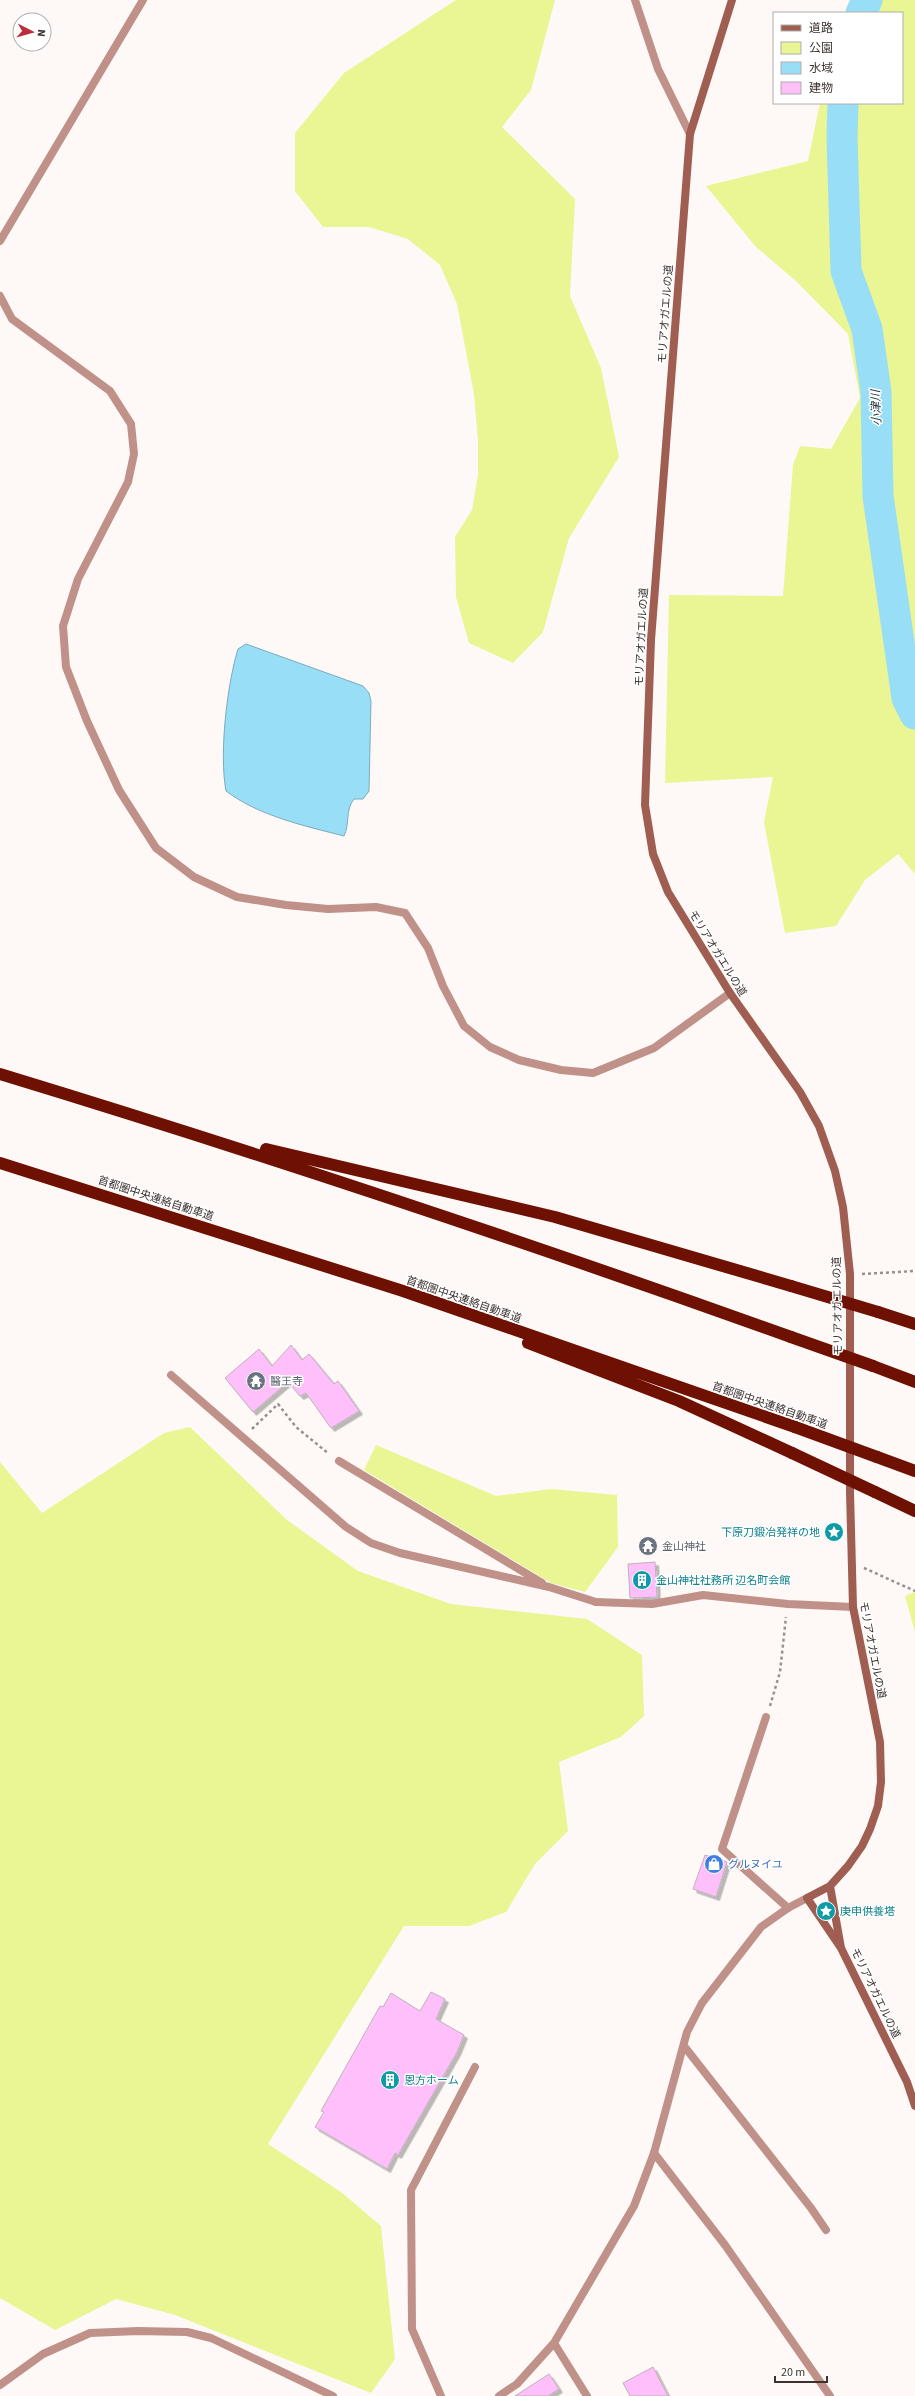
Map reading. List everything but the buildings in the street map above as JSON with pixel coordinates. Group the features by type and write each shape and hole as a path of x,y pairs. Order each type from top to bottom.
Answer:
{"highway":[{"path":"0,1074 187,1131 440,1213 915,1382"},
{"path":"187,1131 555,1217 915,1324"},
{"name":"首都圏中央連絡自動車道","path":"0,1163 403,1291 795,1427 915,1471"},
{"path":"403,1291 477,1324 679,1401 915,1510"}],"street":[{"path":"0,241 143,0"},
{"path":"635,0 658,69 690,134"},
{"name":"モリアオガエルの道","path":"732,0 690,134 651,640 645,805 653,854 668,892 730,993 800,1092 819,1126 835,1171 843,1207 850,1274 849,1365 851,1562 853,1607 880,1742 881,1782 878,1806 870,1829 848,1866 830,1886 808,1898"},
{"path":"0,296 12,319 110,391 131,424 134,454 128,482 78,579 64,626 66,667 86,721 119,790 156,848 194,877 237,897 307,907 328,909 376,907 405,913 428,948 443,986 464,1026 490,1047 519,1060 561,1070 593,1073 654,1048 730,993"},
{"path":"171,1374 346,1527 371,1543 400,1553 549,1588 596,1602 652,1604 703,1595 788,1604 853,1607"},
{"path":"339,1461 549,1588"},
{"path":"766,1717 722,1849 788,1908"},
{"name":"モリアオガエルの道","path":"830,1886 841,1948 907,2082 915,2106"},
{"path":"499,2396 517,2384 554,2343 634,2206 654,2153 692,2020 722,1976 761,1927 788,1908 808,1898 841,1948"},
{"path":"684,2046 811,2208 826,2230"},
{"path":"441,2396 412,2329 411,2190 475,2067"},
{"path":"654,2153 725,2245 830,2396"},
{"path":"0,2385 43,2354 90,2333 138,2331 187,2332 211,2338 333,2396"},
{"path":"554,2343 587,2396"}],"path":[{"path":"850,1274 915,1271"},
{"path":"243,1437 278,1404 296,1427 318,1445"},
{"path":"851,1562 915,1591"},
{"path":"766,1717 780,1672 788,1604"}],"green space":[{"path":"456,0 555,0 531,90 502,127 575,199 570,296 601,368 619,457 569,538 543,632 513,663 469,643 456,597 455,537 472,510 478,475 478,440 474,394 457,304 440,265 408,239 369,227 323,227 295,191 295,133 344,73"},
{"path":"873,0 915,0 915,874 898,854 865,880 836,926 785,933 764,822 773,777 665,783 669,595 783,596 793,465 800,446 831,449 860,398 848,334 796,281 756,247 706,186 808,161 820,104 903,104 903,12 859,12"},
{"path":"190,1427 287,1520 358,1571 451,1604 587,1619 642,1655 644,1716 621,1737 559,1762 568,1831 535,1864 506,1912 469,1926 404,1926 268,2144 341,2192 381,2226 395,2359 371,2393 175,2315 116,2299 55,2330 0,2298 0,1462 42,1513 164,1433"},
{"path":"376,1445 496,1496 551,1489 617,1495 618,1547 585,1592 551,1583 364,1470"},
{"path":"915,1592 915,1632 905,1596"}],"water":[{"path":"246,644 363,686 369,693 371,701 369,791 363,799 354,799 351,803 344,836 298,824 268,814 239,800 226,791 223,758 225,720 230,681 238,649"}],"waterway":[{"name":"小津川","path":"861,12 867,0"},
{"name":"小津川","path":"843,104 842,136 846,271 867,329 876,392 878,496 907,698 915,714"}],"place":[{"name":"醫王寺","path":"256,1381"},
{"name":"下原刀鍛冶発祥の地","path":"834,1532"},
{"name":"金山神社","path":"648,1546"},
{"name":"金山神社社務所 辺名町会館","path":"642,1580"},
{"name":"グルヌイユ","path":"714,1864"},
{"name":"庚申供養塔","path":"826,1911"},
{"name":"恩方ホーム","path":"390,2080"}]}
